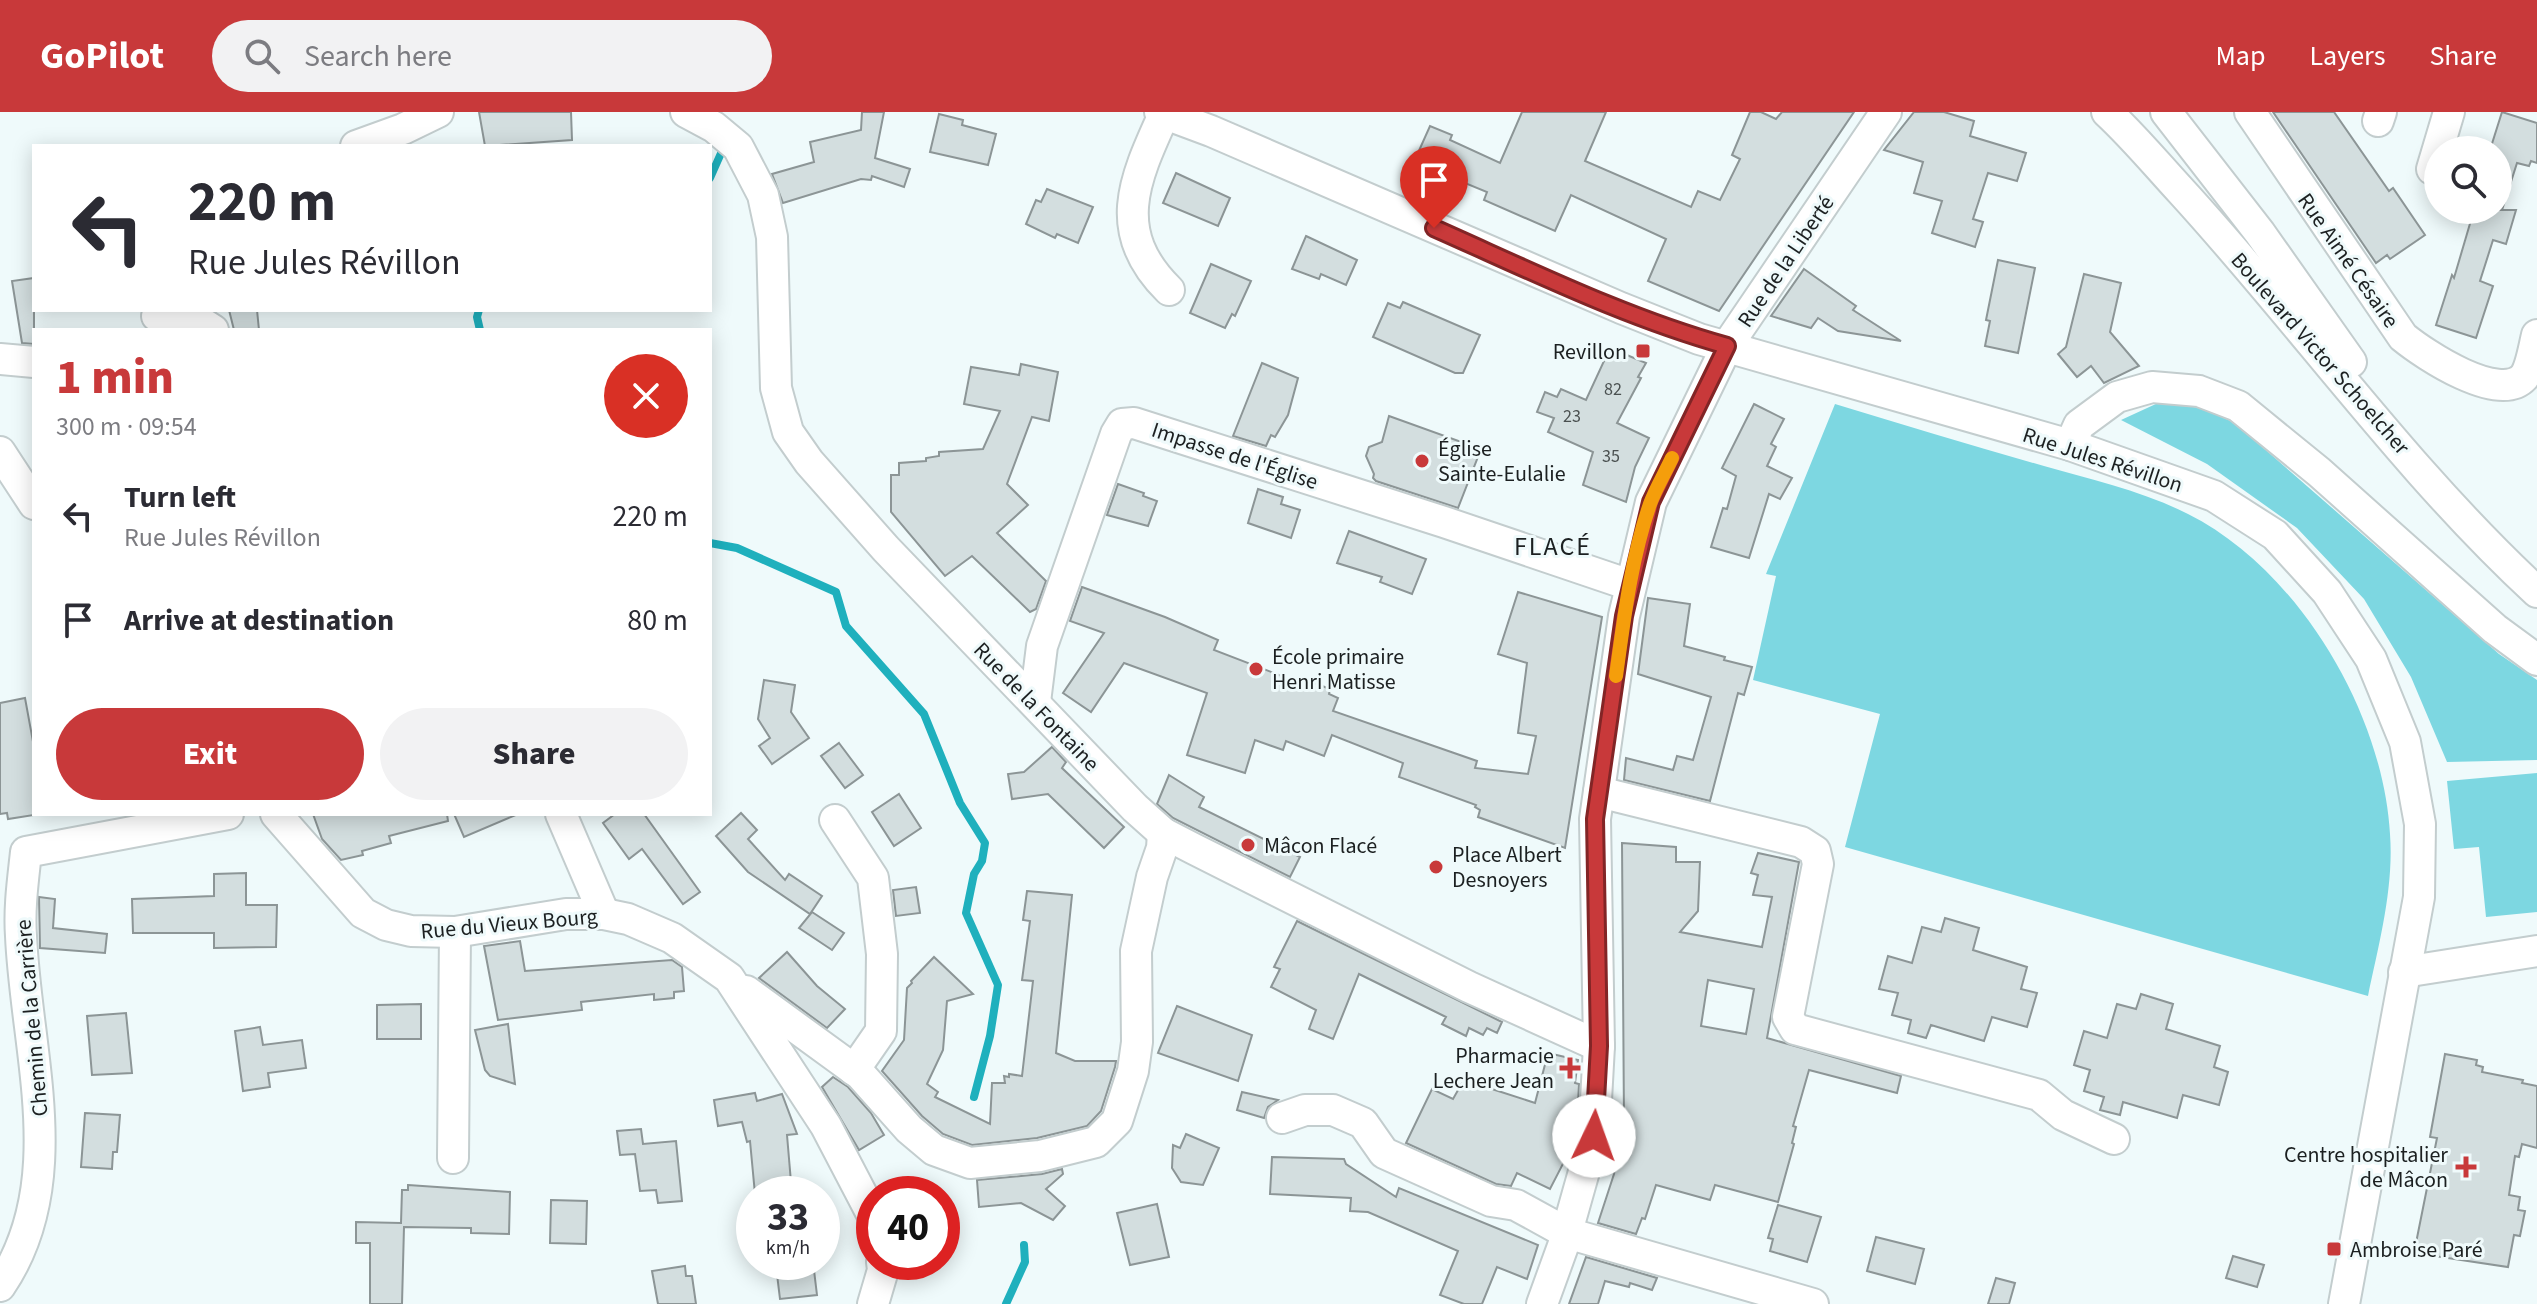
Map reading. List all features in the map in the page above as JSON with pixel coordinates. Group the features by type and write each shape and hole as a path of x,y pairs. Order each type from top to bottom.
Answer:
{"street":[{"path":"362,144 438,112"},
{"name":"Rue de la Fontaine","path":"686,112 714,127 738,147 763,195 772,237 776,388 788,432 809,462 886,549 1135,808 1163,833 1414,960 1599,1046"},
{"name":"Rue de la Fontaine","path":"736,112 738,147"},
{"path":"1164,112 1139,168 1132,224 1145,260 1169,290"},
{"name":"Rue Jules Révillon","path":"1164,112 1699,339 2070,445 2214,496 2275,535 2327,592 2371,659 2405,742 2420,824 2419,897 2344,1304"},
{"name":"Rue de la Liberté","path":"1542,1304 1567,1233 1594,1136 1599,1046 1595,819 1630,585 1651,502 1727,346 1886,112"},
{"name":"Boulevard Victor Schoelcher","path":"2107,112 2214,227 2454,507 2537,592"},
{"path":"2166,112 2260,233 2454,507"},
{"name":"Rue Aimé Césaire","path":"2250,112 2403,337 2425,355 2493,386 2510,386 2525,376 2537,335"},
{"path":"2442,136 2449,112"},
{"path":"153,319 199,321 210,328"},
{"path":"1,361 32,362"},
{"path":"2070,445 2079,425 2117,397 2152,387 2199,391 2238,406 2319,472 2495,629 2537,660"},
{"name":"Impasse de l'Église","path":"1035,702 1042,646 1122,424 1134,423 1630,585"},
{"path":"0,452 32,501"},
{"path":"1599,792 1801,842 1815,851 1818,864 1788,1017 1795,1029 2039,1095 2063,1115 2114,1139"},
{"name":"Chemin de la Carrière","path":"0,1286 16,1263 37,1193 41,1120 21,936 21,891 13,851 216,816"},
{"name":"Rue du Vieux Bourg","path":"278,816 363,913 386,925 411,931 455,932 566,914 604,914 628,919 672,938 729,978 826,1126 856,1183"},
{"path":"562,816 604,914"},
{"path":"835,820 873,878 882,954 881,1031 854,1070"},
{"path":"729,978 854,1070 909,1129 934,1150 970,1163 1040,1156 1096,1142 1117,1121 1133,1071 1137,1042 1136,951 1163,833"},
{"path":"453,1158 455,932"},
{"path":"2404,972 2537,951"},
{"path":"1282,1118 1305,1110 1333,1110 1363,1123 1384,1153 1491,1201 1516,1205 1567,1233 1813,1304"},
{"path":"873,1304 880,1280"}],"shaded area":[{"path":"2158,403 2202,408 2235,423 2499,654 2537,680 2537,760 2447,762 2411,677 2364,599 2297,528 2207,464 2121,420"},
{"path":"1835,404 2153,499 2188,514 2228,539 2265,570 2298,607 2328,649 2352,694 2371,740 2384,787 2390,834 2390,875 2368,996 1845,847 1880,714 1753,680 1776,576 1766,574"},
{"path":"2537,773 2537,912 2486,917 2479,847 2454,849 2447,781"}],"building":[{"path":"479,112 571,112 572,140 485,144"},
{"path":"862,112 884,112 875,158 910,169 904,187 872,176 871,180 861,179 783,203 772,174 814,162 810,142 861,130"},
{"path":"1522,112 1606,112 1585,161 1691,207 1698,191 1720,200 1740,159 1732,155 1750,112 1761,112 1776,119 1782,112 1854,112 1719,311 1648,281 1666,239 1571,195 1555,231 1484,200 1487,192 1413,164 1430,126 1452,135 1450,140 1500,163"},
{"path":"1914,112 1944,112 1974,121 1970,136 2026,153 2017,181 1988,173 1973,219 1983,222 1975,247 1932,233 1942,201 1914,193 1923,162 1884,150"},
{"path":"2273,112 2334,112 2389,191 2393,188 2425,235 2390,259 2387,255 2376,263"},
{"path":"2502,112 2537,123 2537,163 2531,161 2529,166 2517,163 2512,179 2512,136 2494,136"},
{"path":"939,114 963,120 962,125 996,134 988,165 930,152"},
{"path":"1176,173 1230,198 1218,226 1163,203"},
{"path":"1047,189 1093,207 1078,243 1057,234 1055,238 1026,224 1036,200 1041,202"},
{"path":"2470,224 2512,224 2506,244 2493,240 2480,281 2493,286 2476,338 2436,325 2452,275 2454,278"},
{"path":"1306,236 1357,260 1346,285 1321,274 1319,279 1292,269"},
{"path":"1998,260 2035,268 2018,353 1985,346 1990,321 1986,320"},
{"path":"1211,264 1251,281 1235,316 1232,314 1225,328 1190,313"},
{"path":"1804,269 1856,306 1853,310 1901,341 1838,331 1818,318 1811,328 1771,316"},
{"path":"2084,274 2121,283 2110,332 2139,366 2104,383 2091,366 2077,377 2058,354 2066,347"},
{"path":"32,278 32,344 22,343 12,281"},
{"path":"1403,302 1480,335 1463,373 1455,373 1373,337 1388,303 1400,308"},
{"path":"230,312 257,312 259,328 234,328"},
{"path":"1610,348 1646,363 1617,423 1649,438 1635,467 1626,502 1583,485 1593,452 1548,432 1554,418 1537,412 1545,392 1557,397 1561,389 1586,400"},
{"path":"1262,363 1298,378 1288,415 1266,446 1233,436"},
{"path":"1021,364 1058,372 1049,421 1032,417 1007,484 1028,505 997,533 1046,581 1036,609 1030,612 972,556 945,576 891,512 891,475 899,475 899,463 926,461 926,458 939,456 939,452 983,449 1000,411 964,404 971,367 1019,375"},
{"path":"1754,404 1784,419 1771,444 1776,447 1767,466 1792,478 1780,499 1769,494 1749,558 1711,547 1723,508 1727,509 1736,476 1722,468"},
{"name":"Église Sainte-Eulalie","path":"1389,416 1481,449 1458,508 1373,478 1366,456 1369,447 1382,442"},
{"path":"1118,484 1157,501 1148,526 1107,515"},
{"path":"1258,489 1283,497 1281,504 1300,510 1291,538 1248,523"},
{"path":"1349,531 1426,559 1412,594 1380,582 1382,577 1337,563"},
{"path":"1082,587 1218,640 1214,650 1308,686 1309,681 1330,689 1329,694 1338,698 1333,711 1477,761 1475,768 1528,774 1536,736 1518,733 1527,663 1498,654 1518,592 1602,617 1565,848 1478,817 1480,810 1476,805 1399,777 1403,763 1332,735 1324,756 1286,741 1283,750 1255,740 1245,773 1187,755 1207,693 1124,663 1091,712 1063,693 1104,633 1070,621"},
{"path":"1648,598 1690,604 1684,646 1752,667 1744,695 1738,693 1710,801 1624,780 1626,758 1673,770 1677,756 1693,760 1711,697 1638,674"},
{"path":"764,680 795,685 791,712 809,738 772,764 759,746 770,738 758,719"},
{"path":"25,698 32,736 32,815 8,819 7,813 0,814 0,703"},
{"path":"839,743 863,775 845,788 821,756"},
{"path":"1052,747 1066,762 1062,768 1124,827 1104,848 1048,794 1012,799 1008,774 1024,772"},
{"path":"1169,775 1204,797 1199,807 1300,857 1290,877 1173,818 1157,804"},
{"path":"899,794 921,828 894,846 872,812"},
{"path":"741,813 757,830 748,839 785,880 789,874 822,896 810,914 748,872 716,836"},
{"path":"314,816 447,816 448,821 389,836 391,843 341,860 322,839"},
{"path":"455,816 513,816 464,837"},
{"path":"612,816 645,816 700,892 683,904 642,849 629,859 603,823"},
{"path":"1622,843 1676,847 1676,862 1700,862 1698,911 1680,932 1762,947 1772,897 1753,895 1758,875 1751,873 1758,853 1799,862 1767,1038 1901,1076 1897,1093 1809,1070 1793,1126 1796,1127 1794,1144 1778,1202 1715,1185 1710,1200 1656,1185 1645,1219 1642,1218 1636,1234 1598,1223 1614,1174 1624,1123","holes":["1708,980 1754,989 1746,1034 1701,1026"]},
{"path":"246,873 246,905 277,905 276,947 214,948 214,933 133,933 132,899 214,896 214,874"},
{"path":"916,887 920,913 896,916 893,890"},
{"path":"1027,891 1072,895 1056,1053 1075,1061 1116,1061 1115,1067 1101,1111 1087,1126 1037,1138 972,1145 943,1134 922,1116 882,1071 904,1040 907,988 934,957 973,994 947,1001 943,1050 927,1084 938,1092 935,1097 990,1124 992,1083 1005,1083 1004,1076 1009,1077 1009,1074 1022,1076 1033,981 1022,980 1030,921 1023,920"},
{"path":"39,897 55,899 53,928 107,934 105,953 40,948"},
{"path":"812,912 844,933 832,950 799,928"},
{"path":"1945,918 1979,928 1973,950 2027,967 2021,989 2037,993 2027,1027 1992,1017 1984,1041 1931,1025 1926,1038 1908,1033 1911,1020 1892,1015 1898,993 1879,989 1888,956 1912,963 1922,927 1941,932"},
{"path":"1297,921 1502,1022 1497,1033 1487,1028 1483,1035 1469,1028 1466,1036 1442,1024 1446,1017 1359,974 1333,1039 1309,1029 1316,1010 1271,987 1280,969 1274,967"},
{"path":"520,941 525,971 672,960 682,967 684,991 674,992 674,998 654,1000 654,994 581,1002 582,1010 498,1020 484,946"},
{"path":"787,952 817,986 845,1009 827,1028 759,978"},
{"path":"2141,994 2173,1004 2166,1029 2220,1046 2214,1067 2228,1072 2219,1105 2183,1095 2177,1118 2123,1102 2120,1115 2100,1110 2104,1097 2084,1091 2090,1070 2074,1065 2084,1031 2107,1038 2117,1004 2136,1009"},
{"path":"421,1004 421,1039 377,1039 377,1005"},
{"path":"1177,1006 1252,1035 1238,1081 1158,1053"},
{"path":"126,1013 132,1073 92,1075 87,1016"},
{"path":"508,1024 515,1084 490,1076 485,1070 475,1030"},
{"path":"260,1027 263,1045 302,1040 306,1068 268,1073 270,1087 243,1091 235,1031"},
{"path":"1548,1053 1578,1060 1575,1083 1579,1084 1577,1121 1567,1156 1550,1189 1517,1173 1511,1186 1496,1184 1406,1143 1432,1089 1453,1099 1466,1076 1492,1089 1535,1103"},
{"path":"2445,1054 2477,1060 2476,1065 2483,1067 2482,1072 2537,1086 2537,1148 2522,1144 2519,1157 2515,1156 2509,1195 2520,1197 2518,1210 2525,1211 2520,1236 2514,1235 2508,1267 2414,1253 2437,1138 2430,1137"},
{"path":"833,1077 848,1087 871,1113 884,1135 859,1150 822,1087"},
{"path":"1242,1092 1278,1100 1268,1107 1264,1118 1237,1110"},
{"path":"755,1093 757,1101 782,1094 797,1134 787,1135 790,1176 753,1176 750,1141 747,1142 742,1122 718,1126 714,1100"},
{"path":"85,1113 120,1115 117,1152 113,1152 112,1169 81,1167"},
{"path":"641,1129 643,1144 676,1141 682,1201 658,1203 656,1190 640,1191 635,1154 620,1155 617,1131"},
{"path":"1186,1134 1219,1148 1203,1185 1181,1182 1172,1168 1173,1145 1180,1148"},
{"path":"1272,1157 1344,1159 1346,1164 1396,1197 1399,1188 1538,1245 1527,1279 1497,1267 1482,1304 1464,1304 1440,1295 1458,1251 1368,1212 1350,1211 1351,1198 1270,1194"},
{"path":"1062,1169 1063,1174 1046,1189 1065,1206 1053,1220 1021,1203 979,1207 977,1180"},
{"path":"408,1185 510,1192 509,1234 471,1233 471,1228 404,1227 402,1304 370,1304 370,1243 356,1243 356,1222 401,1223 402,1190 408,1190"},
{"path":"551,1200 587,1201 586,1244 550,1243"},
{"path":"1157,1204 1169,1257 1130,1265 1117,1213"},
{"path":"1778,1205 1821,1217 1807,1262 1770,1251 1773,1239 1768,1238"},
{"path":"1876,1237 1924,1249 1915,1284 1867,1271"},
{"path":"2233,1256 2264,1265 2257,1287 2226,1278"},
{"path":"1586,1257 1657,1278 1652,1290 1630,1283 1629,1287 1605,1281 1598,1304 1569,1304"},
{"path":"685,1266 686,1276 692,1276 696,1304 658,1304 652,1271"},
{"path":"1996,1278 2015,1283 2009,1304 1988,1304"},
{"path":"778,1280 815,1280 817,1295 780,1299"}],"waterway":[{"path":"712,174 722,151"},
{"path":"478,312 480,328"},
{"path":"712,543 737,548 836,592 846,626 924,714 960,803 985,843 982,861 974,874 966,913 998,985 990,1036 974,1097"},
{"path":"1006,1304 1025,1262 1024,1245"}],"slow traffic":[{"path":"1616,676 1624,616 1639,547 1651,502 1672,458"}],"place":[{"name":"Revillon","path":"1643,351"},
{"name":"Église Sainte-Eulalie","path":"1422,461"},
{"name":"École primaire Henri Matisse","path":"1256,669"},
{"name":"Mâcon Flacé","path":"1248,845"},
{"name":"Place Albert Desnoyers","path":"1436,867"},
{"name":"Pharmacie Lechere Jean","path":"1570,1068"},
{"name":"Centre hospitalier de Mâcon","path":"2466,1167"},
{"name":"Ambroise Paré","path":"2334,1249"}],"district":[{"name":"FLACÉ","path":"1553,546"}],"route":[{"path":"1434,228 1621,308 1699,339 1727,346 1651,502 1624,616 1595,819 1599,1046 1594,1136"}]}
